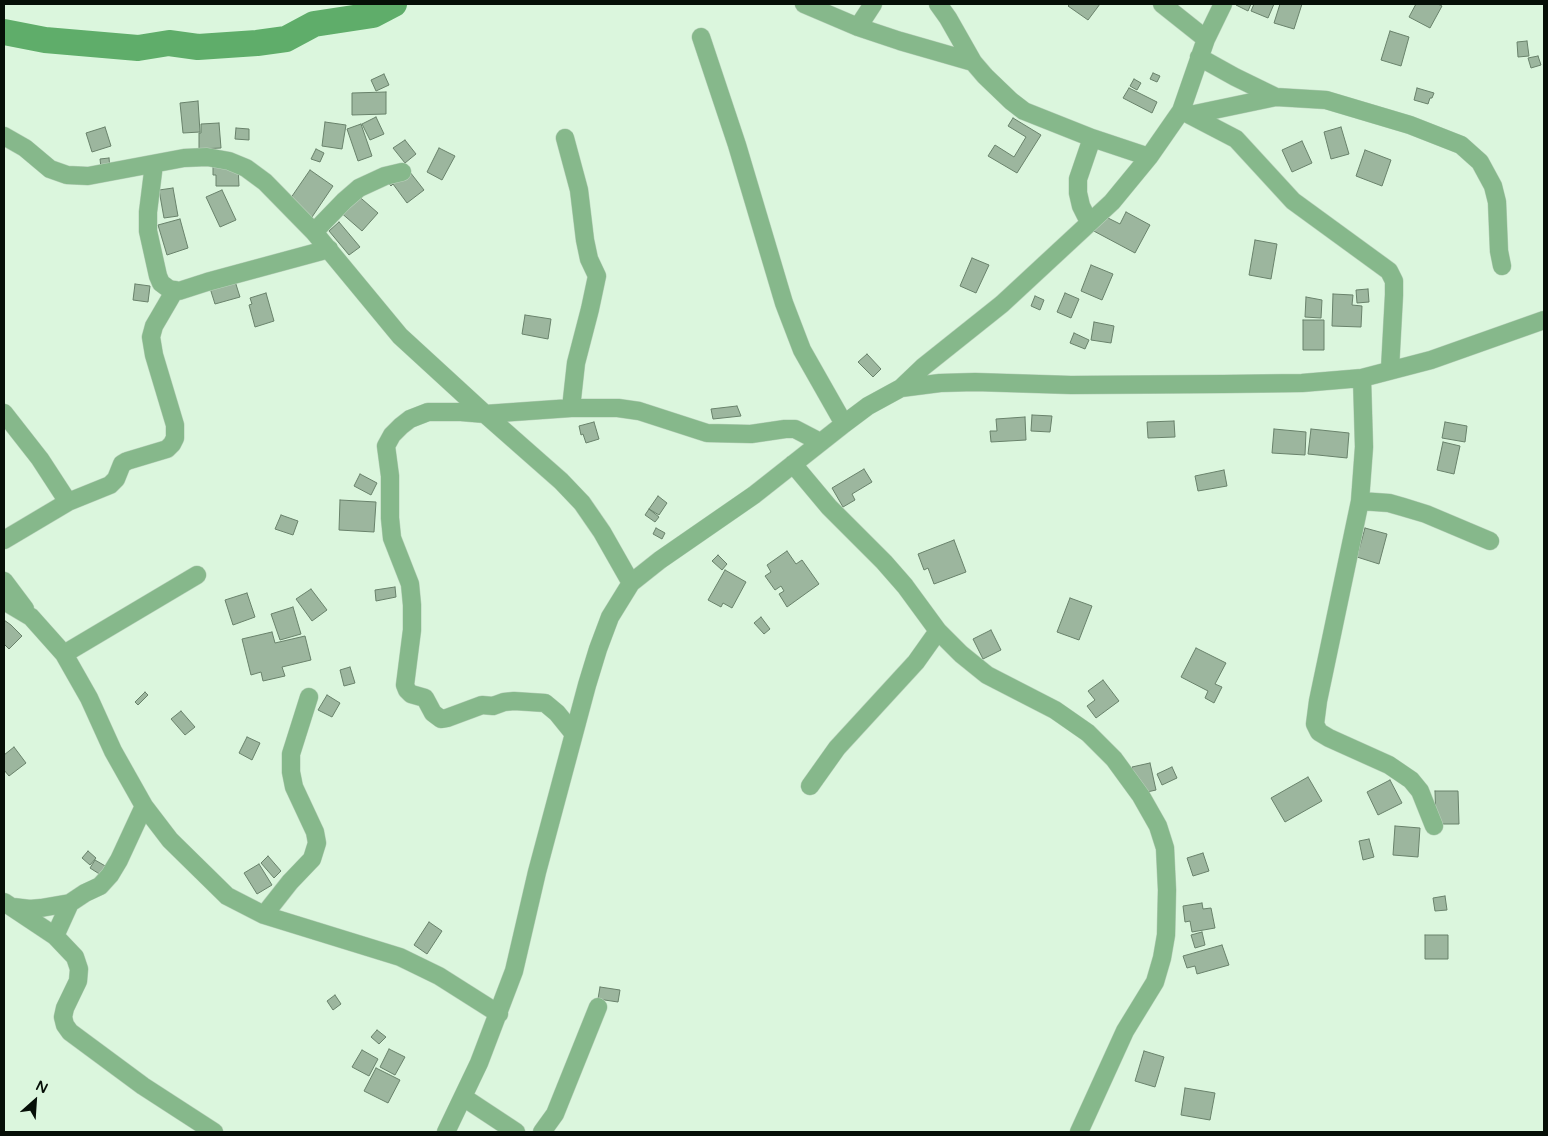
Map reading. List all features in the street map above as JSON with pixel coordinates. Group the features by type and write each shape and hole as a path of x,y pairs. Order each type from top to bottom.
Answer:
{"street":[{"path":"804,4 858,28 900,42 973,62"},
{"path":"858,28 873,4"},
{"path":"938,4 973,62 1011,101 1024,110 1092,138 1149,157"},
{"path":"1162,4 1206,39"},
{"path":"446,1132 479,1063 514,971 537,872 598,649 610,617 631,583 660,560 754,495 868,406 901,388 923,367 1002,304 1112,202 1185,113 1199,57 1223,4"},
{"path":"701,37 737,145 784,303 802,350 844,424"},
{"path":"1199,57 1276,97"},
{"path":"1185,113 1276,97 1326,100 1410,125 1461,145 1480,162 1493,186 1497,202 1499,251 1502,266"},
{"path":"1185,113 1236,139 1293,201 1389,270 1394,282 1390,370"},
{"path":"4,136 25,148 50,169 67,174 88,176 184,158 207,157 229,161 246,168 264,182 330,249 400,336 562,481 582,503 602,532 631,583"},
{"path":"565,138 579,190 589,258 596,276 596,285 576,363 571,408"},
{"path":"1089,222 1081,206 1078,193 1078,179 1092,138"},
{"path":"154,164 148,212 148,231 156,270 161,283 169,289 179,291 330,249"},
{"path":"314,232 359,188 384,176 402,172"},
{"path":"4,540 68,502 110,485 116,479 122,464 127,461 167,449 172,444 175,438 175,425 154,355 151,337 154,326 175,290"},
{"path":"901,388 940,383 975,382 1214,384 1302,383 1362,378 1431,360 1544,320"},
{"path":"1362,378 1364,447 1360,501 1318,701 1315,724 1319,732 1328,738 1389,765 1411,780 1420,791 1434,826"},
{"path":"574,734 550,706 540,702 514,701 493,706 482,705 441,719 433,713 425,698 411,694 407,690 405,686 412,630 412,605 410,584 392,538 390,476 386,446 392,435 410,419 428,412 485,414 571,408 618,408 640,411 707,433 726,435 751,434 785,429 795,430 820,442"},
{"path":"4,413 40,459 68,502"},
{"path":"793,464 829,507 884,562 905,586 938,631 961,654 987,675 1056,710 1088,733 1114,759 1141,796 1158,826 1165,848 1167,890 1166,935 1155,982 1126,1031 1079,1132"},
{"path":"1360,501 1389,503 1426,514 1490,541"},
{"path":"64,654 197,575"},
{"path":"4,582 31,617 64,654 89,698 113,751 144,806 170,840 227,896 264,915 400,957 439,976 499,1014"},
{"path":"4,601 31,617"},
{"path":"810,786 837,748 916,662 938,631"},
{"path":"264,915 290,882 312,859 317,843 308,814 294,787 291,754 309,697"},
{"path":"7,904 30,909 70,903 84,893 100,886 120,860 144,806"},
{"path":"55,936 70,903"},
{"path":"7,904 55,936 74,957 79,969 78,981 65,1008 63,1017 65,1025 70,1032 143,1086 214,1132"},
{"path":"542,1132 555,1114 598,1007"},
{"path":"463,1097 516,1132"}],"building":[{"path":"1070,4 1100,4 1088,20 1068,6"},
{"path":"1237,4 1251,4 1248,11"},
{"path":"1254,4 1274,4 1268,18 1251,11"},
{"path":"1280,4 1302,4 1294,29 1274,23"},
{"path":"1416,4 1438,4 1442,6 1430,28 1409,17"},
{"path":"1390,31 1409,37 1401,66 1381,60"},
{"path":"1527,41 1529,56 1518,57 1517,42"},
{"path":"1538,56 1541,65 1531,68 1528,58"},
{"path":"1153,73 1160,76 1157,82 1150,79"},
{"path":"384,74 389,85 376,91 371,80"},
{"path":"1134,79 1141,83 1137,90 1130,86"},
{"path":"1129,88 1157,102 1152,113 1123,98"},
{"path":"1417,88 1434,93 1428,104 1414,100"},
{"path":"386,92 386,114 352,115 352,93"},
{"path":"198,101 200,132 183,133 180,103"},
{"path":"376,117 384,134 370,140 362,124"},
{"path":"1013,118 1041,135 1017,173 988,156 995,145 1014,157 1026,137 1008,126"},
{"path":"325,122 346,125 342,149 322,146"},
{"path":"219,123 221,148 199,149 201,124"},
{"path":"361,124 372,156 358,161 347,129"},
{"path":"105,127 111,146 92,152 86,133"},
{"path":"1341,127 1349,154 1331,159 1324,132"},
{"path":"236,128 249,129 249,140 235,139"},
{"path":"405,140 416,154 405,163 393,148"},
{"path":"1302,141 1312,163 1292,172 1282,150"},
{"path":"439,148 455,156 442,180 427,172"},
{"path":"316,149 324,153 320,162 311,159"},
{"path":"1365,150 1391,160 1382,186 1356,176"},
{"path":"109,158 110,168 101,168 100,159"},
{"path":"213,165 238,165 239,186 216,186 216,175 213,175"},
{"path":"406,167 424,190 407,203 393,184 391,186 387,182"},
{"path":"310,170 333,186 312,217 288,202"},
{"path":"173,188 178,216 164,218 159,190"},
{"path":"222,190 236,220 220,227 206,197"},
{"path":"355,193 378,213 362,231 339,211"},
{"path":"1126,212 1150,225 1135,253 1090,229 1098,213 1120,224"},
{"path":"180,219 188,248 167,255 158,225"},
{"path":"339,222 360,247 349,255 329,231"},
{"path":"1255,240 1277,244 1271,279 1249,275"},
{"path":"972,258 989,265 976,293 960,286"},
{"path":"1091,265 1113,274 1102,300 1081,291"},
{"path":"234,278 240,297 215,304 209,285"},
{"path":"135,284 150,286 148,302 133,300"},
{"path":"1368,289 1369,302 1357,303 1356,290"},
{"path":"266,293 274,321 255,327 249,305 252,304 250,298"},
{"path":"1065,293 1079,299 1071,318 1057,312"},
{"path":"1333,294 1353,295 1352,305 1362,306 1361,327 1332,326"},
{"path":"1035,296 1044,300 1040,310 1031,306"},
{"path":"1306,297 1322,300 1321,318 1305,317"},
{"path":"525,315 551,319 548,339 522,334"},
{"path":"1303,320 1324,320 1324,350 1303,350"},
{"path":"1094,322 1114,326 1111,343 1091,340"},
{"path":"1074,333 1089,340 1085,349 1070,343"},
{"path":"867,354 881,369 873,377 858,362"},
{"path":"737,406 741,416 713,419 711,409"},
{"path":"1032,415 1052,416 1050,432 1031,431"},
{"path":"1025,417 1026,440 991,442 990,431 997,431 996,419"},
{"path":"1174,421 1175,437 1148,438 1147,422"},
{"path":"594,422 599,439 586,443 583,434 581,435 579,426"},
{"path":"1445,422 1467,426 1465,442 1442,438"},
{"path":"1274,429 1306,432 1305,455 1272,453"},
{"path":"1311,429 1349,433 1347,458 1308,454"},
{"path":"1443,442 1460,446 1454,474 1437,470"},
{"path":"864,469 872,482 852,494 855,500 843,507 832,488"},
{"path":"1224,470 1227,486 1198,491 1195,476"},
{"path":"360,474 377,483 371,495 354,486"},
{"path":"658,496 667,503 659,515 649,509"},
{"path":"340,500 376,502 374,532 339,530"},
{"path":"649,509 659,517 655,522 645,515"},
{"path":"281,515 298,521 293,535 275,529"},
{"path":"656,528 665,533 662,539 653,534"},
{"path":"1365,528 1387,534 1379,564 1357,557"},
{"path":"954,540 966,572 934,584 928,568 924,570 918,554"},
{"path":"787,551 796,564 802,560 819,584 787,607 779,594 784,591 781,586 775,590 765,576 771,572 767,565"},
{"path":"718,555 727,564 722,570 712,561"},
{"path":"725,570 746,582 732,608 723,603 721,607 708,600"},
{"path":"395,587 396,597 376,601 375,590"},
{"path":"311,589 327,610 312,621 296,599"},
{"path":"247,593 255,617 233,625 225,600"},
{"path":"1070,598 1092,606 1079,640 1057,632"},
{"path":"293,607 301,634 280,640 271,614"},
{"path":"761,617 770,629 764,634 754,623"},
{"path":"4,620 22,636 9,649 4,644"},
{"path":"991,630 1001,650 983,659 973,639"},
{"path":"272,632 275,643 305,636 311,660 282,667 285,676 263,681 261,672 251,675 242,639"},
{"path":"1196,648 1226,663 1215,684 1222,687 1214,703 1205,698 1208,691 1181,677"},
{"path":"350,667 355,683 344,686 340,670"},
{"path":"1103,680 1119,701 1096,718 1087,706 1095,700 1088,691"},
{"path":"145,692 148,695 138,705 135,702"},
{"path":"327,695 340,703 332,717 318,710"},
{"path":"181,711 195,727 185,735 171,719"},
{"path":"247,737 260,743 252,760 239,753"},
{"path":"14,747 26,763 9,776 4,770 4,755"},
{"path":"1150,763 1156,790 1138,794 1132,767"},
{"path":"1172,767 1177,778 1162,785 1157,774"},
{"path":"1308,777 1322,801 1285,822 1271,798"},
{"path":"1390,780 1402,803 1378,815 1367,792"},
{"path":"1435,791 1458,791 1459,824 1436,824"},
{"path":"1395,826 1420,828 1418,857 1393,855"},
{"path":"1369,839 1374,857 1363,860 1359,841"},
{"path":"88,851 96,858 90,865 82,858"},
{"path":"1203,853 1209,871 1193,876 1187,858"},
{"path":"268,856 281,871 274,878 261,863"},
{"path":"95,860 107,867 101,875 90,868"},
{"path":"259,864 272,885 257,894 244,873"},
{"path":"1445,896 1447,910 1435,911 1433,898"},
{"path":"1202,903 1203,909 1211,908 1215,928 1192,932 1190,921 1185,922 1183,906"},
{"path":"429,922 442,931 427,954 414,945"},
{"path":"1202,932 1205,945 1195,948 1191,935"},
{"path":"1425,935 1448,935 1448,959 1425,959"},
{"path":"1222,945 1229,965 1197,974 1195,966 1187,968 1183,956"},
{"path":"600,987 620,990 618,1002 598,999"},
{"path":"335,995 341,1004 333,1010 327,1001"},
{"path":"377,1030 386,1037 379,1044 371,1037"},
{"path":"389,1049 405,1057 395,1075 380,1067"},
{"path":"362,1050 378,1059 369,1076 352,1067"},
{"path":"1144,1051 1164,1057 1155,1087 1135,1081"},
{"path":"376,1068 400,1080 388,1103 364,1091"},
{"path":"1185,1088 1215,1093 1210,1120 1181,1115"}],"waterway":[{"path":"4,32 45,40 138,48 169,43 198,47 257,43 286,39 314,24 373,15 394,4"}]}
